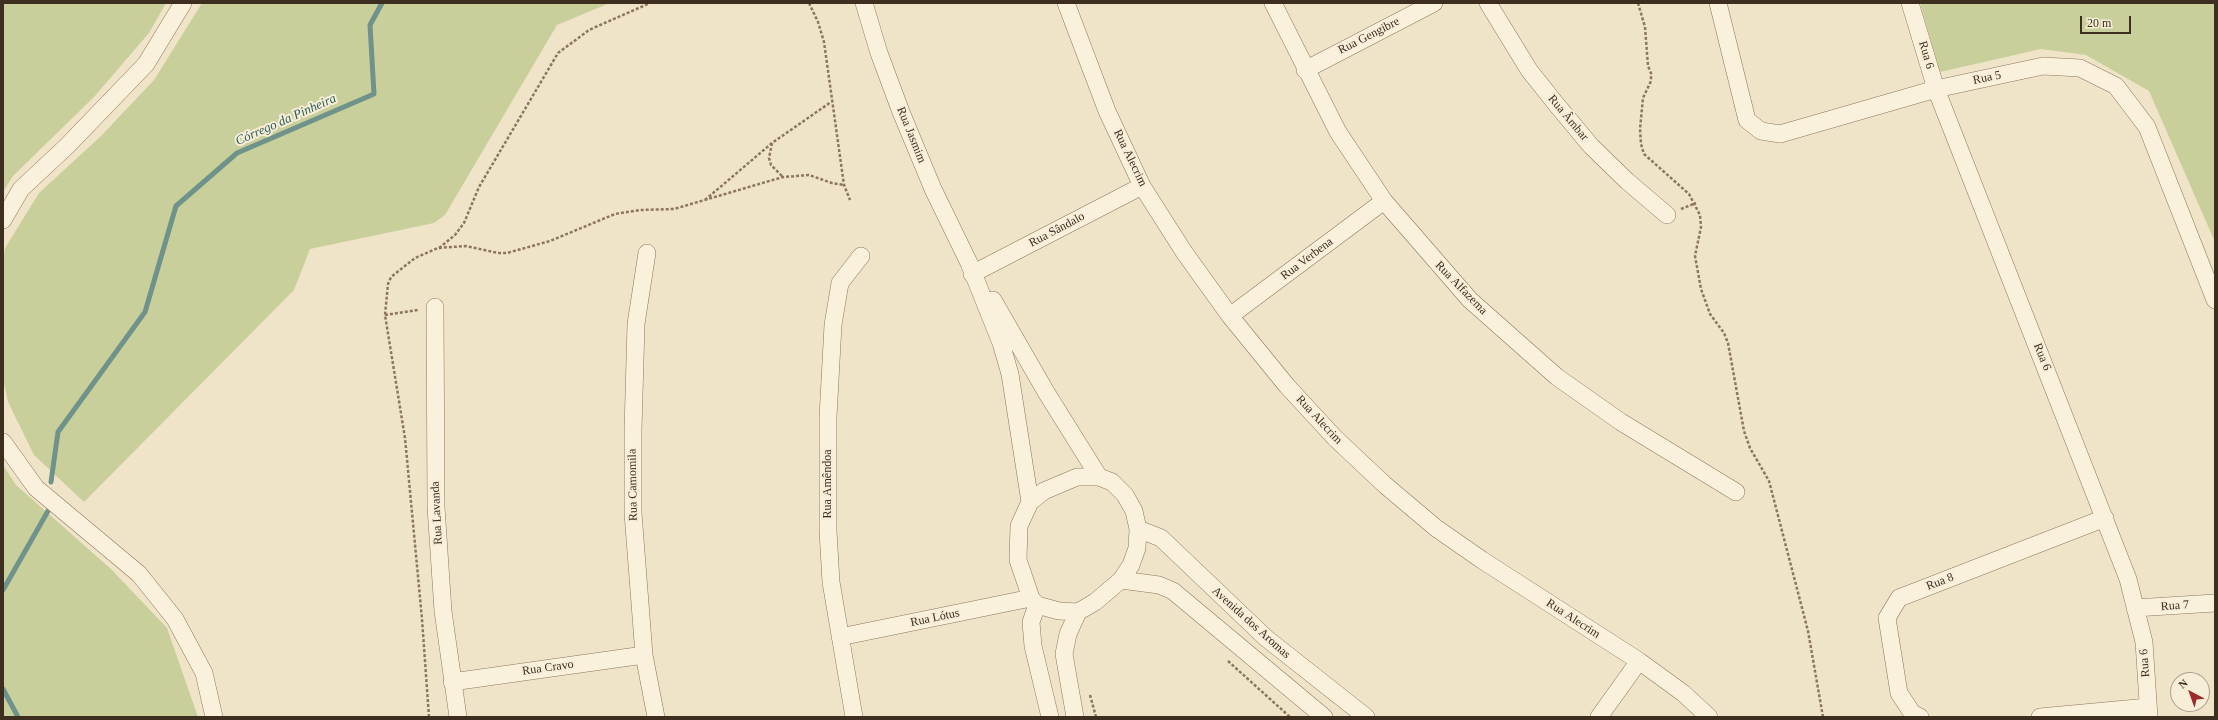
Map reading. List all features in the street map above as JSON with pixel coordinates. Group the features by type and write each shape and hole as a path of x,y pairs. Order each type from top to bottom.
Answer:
{"street":[{"path":"3,220 21,189 67,146 146,64 182,3"},
{"name":"Rua Jasmim","path":"864,3 879,53 901,112 933,189 973,270"},
{"name":"Rua Alecrim","path":"1066,3 1107,111 1142,186 1184,252 1230,316 1287,386 1319,421 1385,485 1436,528 1482,560 1639,661 1683,693 1709,717"},
{"name":"Rua Alfazema","path":"1273,3 1305,70 1338,132 1384,202 1470,300 1557,377 1621,422 1736,492"},
{"name":"Rua Gengibre","path":"1305,70 1434,3"},
{"name":"Rua Âmbar","path":"1488,3 1529,70 1556,104 1597,151 1627,181 1667,215"},
{"name":"Rua 5","path":"1718,3 1747,120 1761,132 1780,134 1936,89 2043,66 2080,68 2116,86 2148,127 2208,268 2215,300"},
{"name":"Rua 6","path":"1910,3 1936,89 2128,579 2144,642 2149,712"},
{"name":"Rua Sândalo","path":"973,270 1142,186"},
{"name":"Rua Verbena","path":"1230,316 1384,202"},
{"name":"Rua Camomila","path":"647,253 636,324 633,430 633,513 644,655 656,717"},
{"name":"Rua Amêndoa","path":"854,717 831,582 828,531 828,417 833,325 840,283 861,256"},
{"path":"973,270 1099,477"},
{"path":"973,270 1001,343 1010,374 1030,502"},
{"name":"Rua Lavanda","path":"435,307 436,507 443,611 458,717"},
{"path":"3,442 36,488 139,574 175,619 204,672 214,717"},
{"path":"1034,602 1059,612 1078,612 1105,595 1121,580 1131,565 1135,553 1138,529 1134,511 1125,495 1112,482 1099,477 1077,477 1061,482 1044,491 1030,502 1019,526 1018,560 1034,602 1031,622 1033,646 1050,717"},
{"name":"Rua 8","path":"1920,717 1912,713 1899,693 1887,618 1899,598 2105,518"},
{"name":"Avenida dos Aromas","path":"1138,529 1161,538 1266,638 1366,717"},
{"name":"Avenida dos Aromas","path":"1121,580 1159,585 1173,590 1324,717"},
{"name":"Rua Lótus","path":"840,637 1034,602"},
{"name":"Rua 7","path":"2135,608 2215,603"},
{"path":"1075,717 1064,654 1068,634 1078,612"},
{"name":"Rua Cravo","path":"452,682 644,655"},
{"path":"1599,717 1639,661"},
{"path":"2040,717 2149,712"}],"path":[{"path":"429,717 422,618 405,438 385,315 388,284 391,277 415,258 438,248 455,235 464,223 479,187 558,53 589,30 650,3"},
{"path":"809,3 818,22 824,42 831,102 844,185 850,200"},
{"path":"1638,3 1645,27 1648,66 1652,81 1642,98 1640,129 1641,144 1644,154 1648,159 1689,194 1696,203 1700,215 1701,227 1695,256 1701,289 1710,314 1724,333 1728,342 1744,431 1750,448 1769,481 1808,630 1823,717"},
{"path":"703,201 772,143 831,102"},
{"path":"772,143 769,158 771,165 783,177"},
{"path":"438,248 466,246 498,253 507,253 550,241 615,214 640,210 674,209 783,177 809,175 832,183 844,185"},
{"path":"385,315 435,307"},
{"path":"1222,656 1290,717"},
{"path":"1089,691 1096,717"}],"green space":[{"path":"3,3 166,3 149,33 94,97 13,176 3,192"},
{"path":"202,3 610,3 557,25 445,215 434,223 310,249 294,290 84,502 34,455 8,402 3,379 3,263 5,248 39,193 101,136 154,80"},
{"path":"1920,3 2215,3 2215,242 2149,91 2086,55 2041,49 1940,72"},
{"path":"3,465 16,485 111,569 167,628 198,717 3,717"}],"waterway":[{"name":"Córrego da Pinheira","path":"51,482 58,432 145,312 176,206 237,153 374,94 370,25 382,3"},
{"name":"Córrego da Pinheira","path":"3,590 48,511"},
{"name":"Córrego da Pinheira","path":"3,689 18,717"}]}
